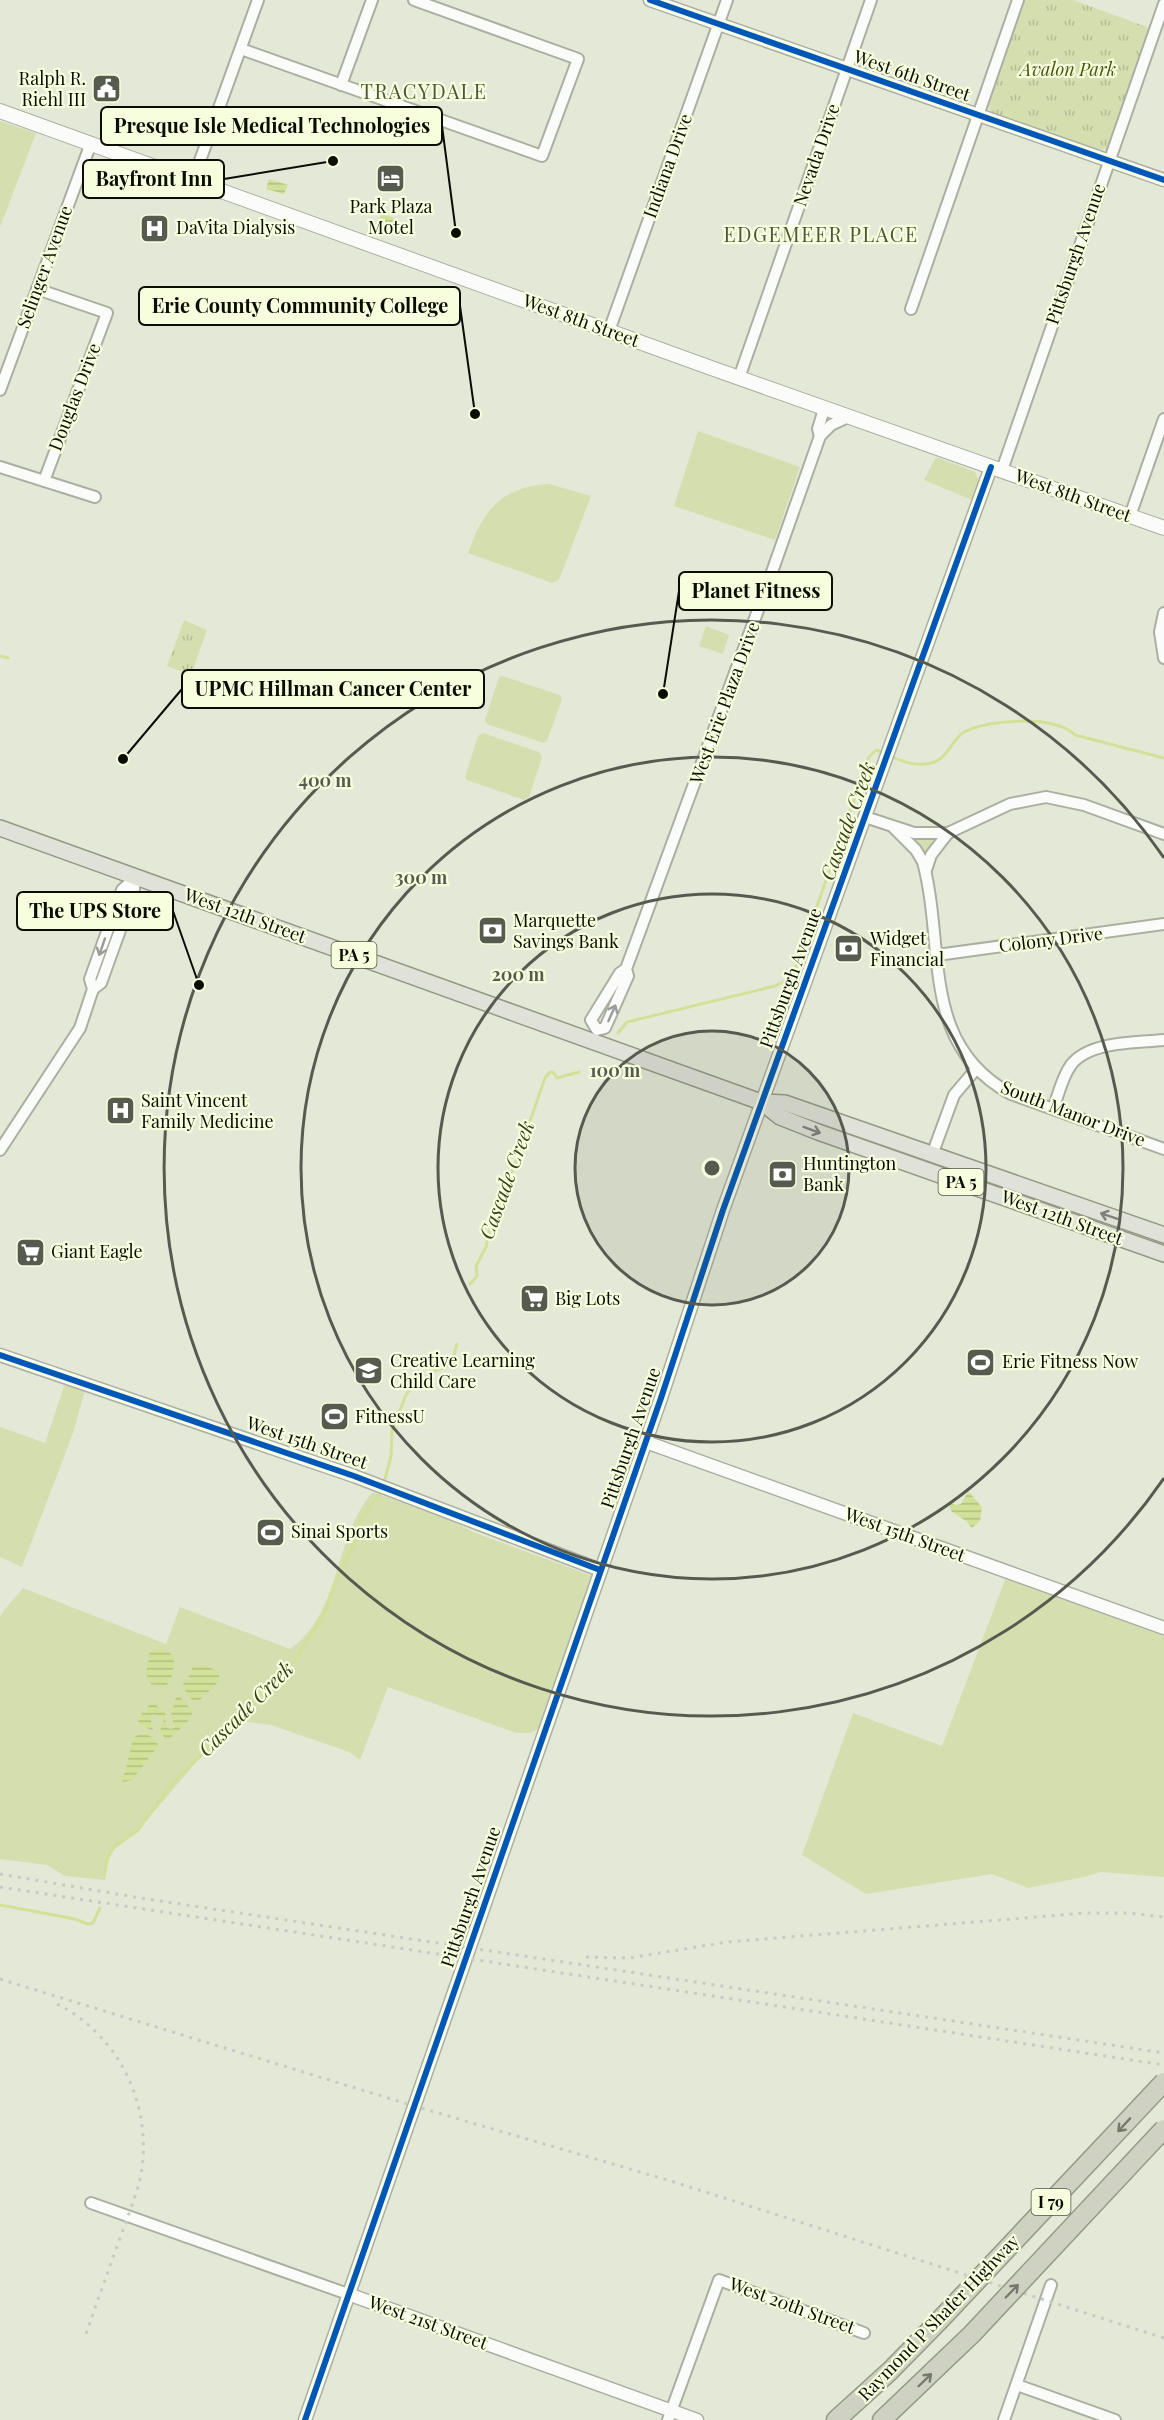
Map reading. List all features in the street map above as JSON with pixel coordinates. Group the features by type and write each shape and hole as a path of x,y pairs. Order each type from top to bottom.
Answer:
{"highway":[{"name":"Raymond P Shafer Highway","path":"836,2420 890,2371 938,2322 1164,2082"},
{"name":"Raymond P Shafer Highway","path":"882,2420 972,2334 1164,2128"}],"main road":[{"name":"West 8th Street","path":"0,111 824,409 1164,528"},
{"name":"West 12th Street","path":"0,828 595,1035 761,1102 780,1117 818,1132 1164,1254"},
{"name":"West 12th Street","path":"761,1102 785,1103 1164,1235"}],"street":[{"path":"193,180 258,0"},
{"path":"341,85 372,0"},
{"path":"241,49 542,156 578,59 414,0"},
{"name":"West 6th Street","path":"650,0 1164,180"},
{"name":"Indiana Drive","path":"609,331 727,0"},
{"name":"Nevada Drive","path":"739,378 871,0"},
{"path":"911,309 1018,0"},
{"name":"Pittsburgh Avenue","path":"304,2420 646,1442 761,1102 890,747 996,469 1164,4"},
{"name":"Selinger Avenue","path":"0,390 91,143"},
{"name":"Douglas Drive","path":"37,289 106,313 44,481"},
{"name":"West Erie Plaza Drive","path":"595,1035 591,1020 620,973 626,969 776,563 820,436 818,429 824,409"},
{"path":"820,436 831,425 848,417"},
{"path":"1130,516 1164,419"},
{"path":"0,467 95,497"},
{"path":"1164,613 1160,632 1164,658"},
{"path":"866,817 914,833 948,833 1010,804 1047,797 1084,805 1164,834"},
{"name":"South Manor Drive","path":"894,828 916,850 926,873 948,1024 958,1046 976,1069 1011,1094 1164,1149"},
{"path":"926,873 929,859 948,833"},
{"path":"0,1150 80,1028 93,989 90,979 121,891 136,877"},
{"name":"Colony Drive","path":"937,955 1164,924"},
{"path":"1053,1109 1067,1071 1084,1053 1095,1048 1164,1040"},
{"path":"932,1155 954,1095 976,1069"},
{"name":"West 15th Street","path":"0,1355 337,1469 600,1570"},
{"name":"West 15th Street","path":"646,1442 1164,1628"},
{"name":"West 21st Street","path":"91,2203 348,2294 669,2415 697,2420"},
{"name":"West 20th Street","path":"669,2415 719,2280 864,2333"},
{"path":"1004,2420 1051,2285"},
{"path":"1017,2385 1115,2420"}],"green space":[{"name":"Avalon Park","path":"1025,0 1073,0 1150,28 1108,149 1086,147 1069,142 990,112 989,106"},
{"path":"0,121 36,133 0,227"},
{"path":"698,431 800,467 775,540 674,506"},
{"path":"936,457 975,472 979,481 972,500 924,480"},
{"path":"549,484 591,496 559,580 552,583 468,553 480,524 496,504 518,490"},
{"path":"184,620 207,630 191,675 167,666"},
{"path":"706,626 729,635 723,654 699,646"},
{"path":"503,676 560,695 562,699 547,741 544,743 487,724 485,720 499,677"},
{"path":"483,733 539,752 542,757 529,797 524,800 467,780 465,777 478,736"},
{"path":"919,838 933,839 927,852 924,852 916,841"},
{"path":"65,1384 85,1390 73,1433 22,1567 0,1557 0,1427 45,1443"},
{"path":"373,1492 595,1577 540,1728 530,1733 516,1733 388,1687 360,1760 349,1752 271,1725 240,1721 221,1743 197,1761 134,1833 110,1853 105,1880 65,1876 47,1865 0,1859 0,1617 23,1588 166,1644 180,1607 290,1649 307,1634 319,1615 329,1595 350,1530 360,1510"},
{"path":"1006,1577 1164,1632 1164,1877 1101,1872 1028,1888 992,1874 866,1894 802,1855 853,1713 942,1746"}],"shaded area":[{"path":"269,179 288,185 284,194 266,189"},
{"path":"381,213 399,220 398,226 379,221"},
{"path":"968,1491 982,1507 980,1521 972,1528 952,1512 949,1506 950,1503 961,1504"},
{"path":"158,1649 166,1650 174,1657 171,1678 164,1687 151,1684 146,1674 150,1652"},
{"path":"204,1665 219,1672 219,1681 200,1700 192,1700 182,1686 192,1672 192,1667"},
{"path":"176,1697 180,1697 193,1712 187,1722 169,1739 165,1739 160,1730 164,1722 162,1717 153,1714 150,1716 153,1731 139,1724 138,1720 143,1712 146,1713 148,1706 155,1702 165,1713 166,1726 170,1729 175,1728 171,1714"},
{"path":"146,1733 157,1742 158,1746 132,1780 124,1782 120,1778 125,1773 133,1739"}],"waterway":[{"path":"0,656 8,658"},
{"name":"Cascade Creek","path":"890,756 911,763 927,764 940,759 964,732 989,724 1021,721 1053,724 1075,735 1164,758"},
{"name":"Cascade Creek","path":"618,1033 627,1022 775,986 792,978 869,757 876,750 884,753"},
{"name":"Cascade Creek","path":"470,1284 477,1276 476,1266 486,1247 491,1222 501,1204 545,1078 550,1072 553,1072 557,1078 579,1072"},
{"name":"Cascade Creek","path":"385,1479 391,1456 392,1431 405,1397 410,1389 418,1387 431,1372 446,1367 452,1361 457,1344"},
{"name":"Cascade Creek","path":"104,1875 107,1860 113,1848 137,1831 173,1783 293,1663 325,1612 338,1576 354,1545 362,1517 380,1494"},
{"name":"Cascade Creek","path":"0,1905 75,1919 88,1924 93,1923 100,1908"}],"railway":[{"path":"0,1874 134,1897 1164,2053"},
{"path":"0,1887 1164,2065"},
{"path":"586,1957 629,1958 727,1942 1086,1913 1129,1913 1164,1917"},
{"path":"0,1979 414,2106 671,2181 1164,2338"},
{"path":"57,2004 78,2017 113,2051 135,2095 141,2118 143,2143 141,2176 85,2337"}],"cycle path":[{"path":"650,0 1164,180"},
{"path":"305,2420 661,1398 723,1210 991,467"},
{"path":"0,1355 354,1476 600,1570"}],"place":[{"name":"Ralph R. Riehl III","path":"107,89"},
{"name":"Bayfront Inn","path":"333,161"},
{"name":"Park Plaza Motel","path":"391,178"},
{"name":"DaVita Dialysis","path":"155,228"},
{"name":"Presque Isle Medical Technologies","path":"456,233"},
{"name":"Erie County Community College","path":"475,414"},
{"name":"Planet Fitness","path":"663,694"},
{"name":"UPMC Hillman Cancer Center","path":"123,759"},
{"name":"Marquette Savings Bank","path":"492,931"},
{"name":"Widget Financial","path":"849,949"},
{"name":"The UPS Store","path":"199,985"},
{"name":"Saint Vincent Family Medicine","path":"120,1111"},
{"name":"Huntington Bank","path":"782,1174"},
{"name":"Giant Eagle","path":"30,1252"},
{"name":"Big Lots","path":"534,1299"},
{"name":"Erie Fitness Now","path":"981,1362"},
{"name":"Creative Learning Child Care","path":"369,1371"},
{"name":"FitnessU","path":"334,1417"},
{"name":"Sinai Sports","path":"270,1532"}],"district":[{"name":"TRACYDALE","path":"424,92"},
{"name":"EDGEMEER PLACE","path":"821,235"}]}
